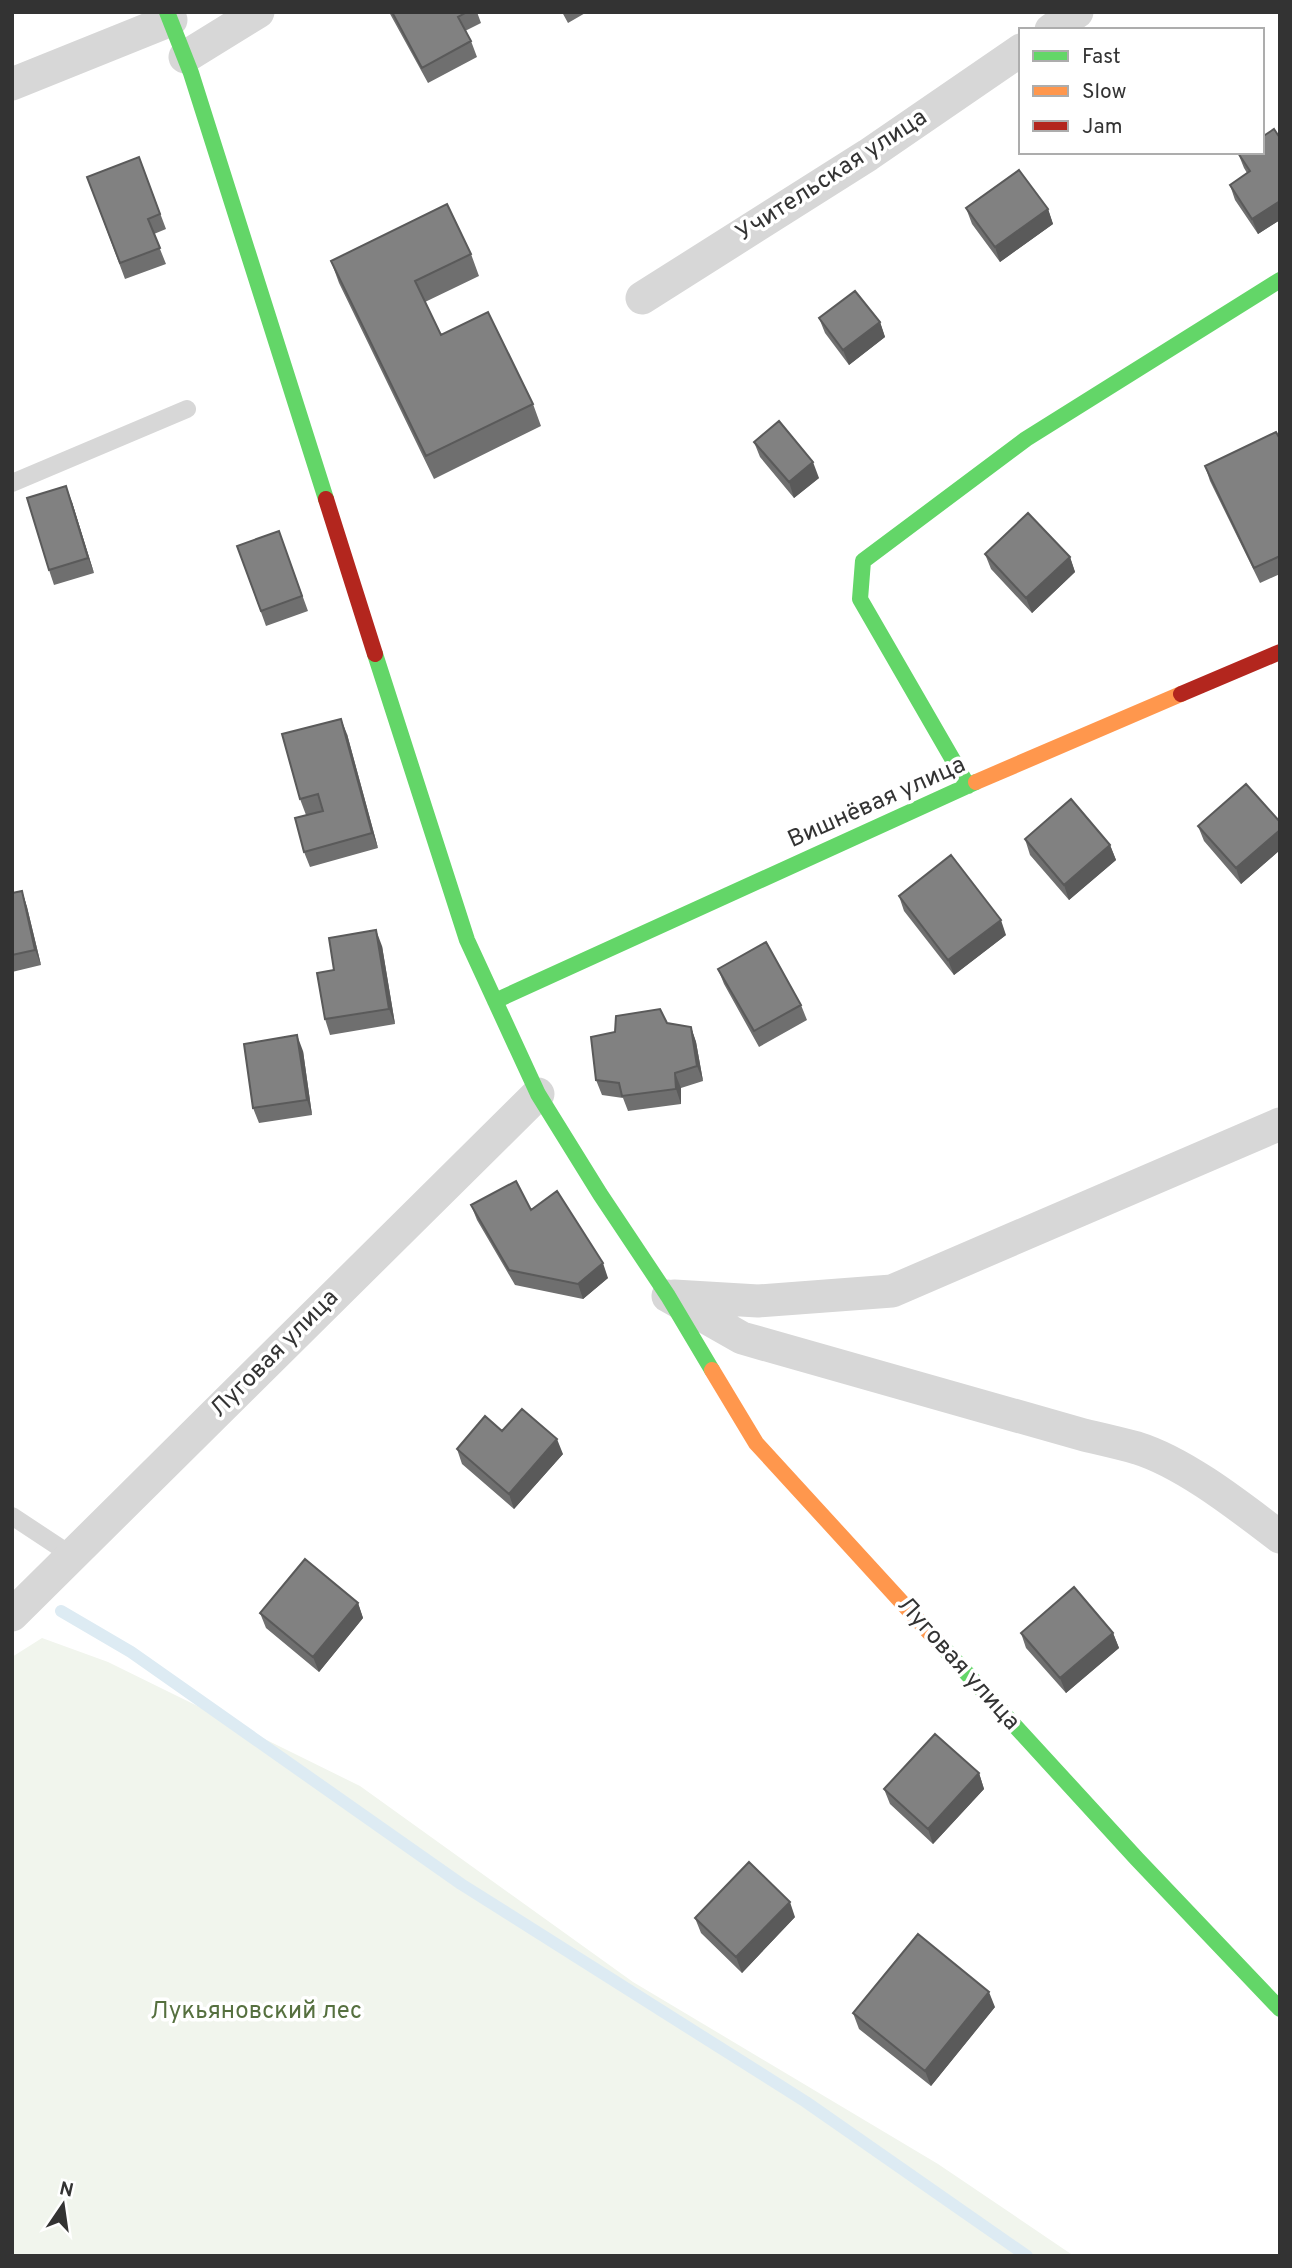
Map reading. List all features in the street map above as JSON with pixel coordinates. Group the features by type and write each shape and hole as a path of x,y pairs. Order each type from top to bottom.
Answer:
{"street":[{"path":"185,57 258,12"},
{"path":"1054,28 1077,12"},
{"path":"12,84 169,16"},
{"name":"Луговая улица","path":"169,16 185,57 467,940 538,1094 668,1296 756,1443 1137,1859 1280,2009"},
{"name":"Учительская улица","path":"642,298 868,155 1019,51"},
{"path":"968,786 860,598 863,561 1026,439 1280,280"},
{"name":"Вишнёвая улица","path":"495,1001 968,786 1280,652"},
{"name":"Луговая улица","path":"12,1615 538,1094"},
{"path":"668,1296 758,1301 892,1291 1280,1124"},
{"path":"668,1296 742,1338 1083,1435 1139,1448 1179,1468 1234,1503 1280,1537"}],"lane":[{"path":"12,483 187,409"},
{"path":"12,1516 71,1555"}],"green space":[{"name":"Лукьяновский лес","path":"42,1638 108,1662 360,1786 633,1982 938,2164 1074,2256 12,2256 12,1657"}],"building":[{"path":"392,12 467,12 458,17 471,41 422,68"},
{"path":"1274,129 1280,138 1280,201 1252,219 1230,185 1250,171 1239,154 1264,154 1264,136"},
{"path":"139,157 160,214 148,219 160,248 120,263 87,177"},
{"path":"1019,170 1048,209 995,247 966,208"},
{"path":"447,204 471,254 415,281 441,335 488,312 533,404 426,456 331,261"},
{"path":"855,291 880,322 843,350 819,318"},
{"path":"779,421 813,462 789,482 754,442"},
{"path":"1276,432 1280,439 1280,556 1254,568 1205,466"},
{"path":"66,486 88,558 49,570 27,498"},
{"path":"1028,513 1070,557 1026,598 985,554"},
{"path":"279,531 302,596 261,611 237,546"},
{"path":"341,719 372,833 304,852 295,818 323,811 318,794 300,799 282,734"},
{"path":"1246,784 1280,822 1280,830 1236,868 1198,826"},
{"path":"1071,799 1110,845 1064,885 1025,839"},
{"path":"951,855 1001,920 948,960 899,896"},
{"path":"22,891 35,950 12,955 12,893"},
{"path":"376,930 389,1009 325,1019 317,973 334,970 329,938"},
{"path":"766,942 801,1005 754,1031 718,969"},
{"path":"660,1009 667,1023 691,1027 697,1066 675,1073 676,1089 622,1096 619,1083 596,1080 591,1037 615,1032 616,1016"},
{"path":"297,1035 307,1100 253,1108 244,1044"},
{"path":"516,1181 531,1210 557,1191 603,1263 578,1284 509,1270 471,1205"},
{"path":"522,1409 557,1439 509,1494 457,1449 485,1416 502,1431"},
{"path":"305,1559 358,1603 313,1657 260,1613"},
{"path":"1074,1587 1113,1633 1060,1678 1021,1633"},
{"path":"935,1734 979,1773 928,1829 884,1789"},
{"path":"749,1862 790,1902 736,1957 695,1918"},
{"path":"918,1934 989,1992 925,2071 853,2013"}],"waterway":[{"path":"61,1611 131,1652 461,1884 806,2102 1027,2256"}],"traffic: fast":[{"path":"167,12 191,73 326,499"},
{"path":"968,786 860,599 863,561 1026,439 1280,280"},
{"path":"375,654 467,940 538,1094 668,1296 712,1370"},
{"path":"495,1001 976,782"},
{"path":"939,1643 1137,1859 1280,2009"}],"traffic: slow":[{"path":"976,782 1181,694"},
{"path":"712,1370 756,1443 939,1643"}],"traffic: jam":[{"path":"326,499 375,654"},
{"path":"1181,694 1280,652"}]}
